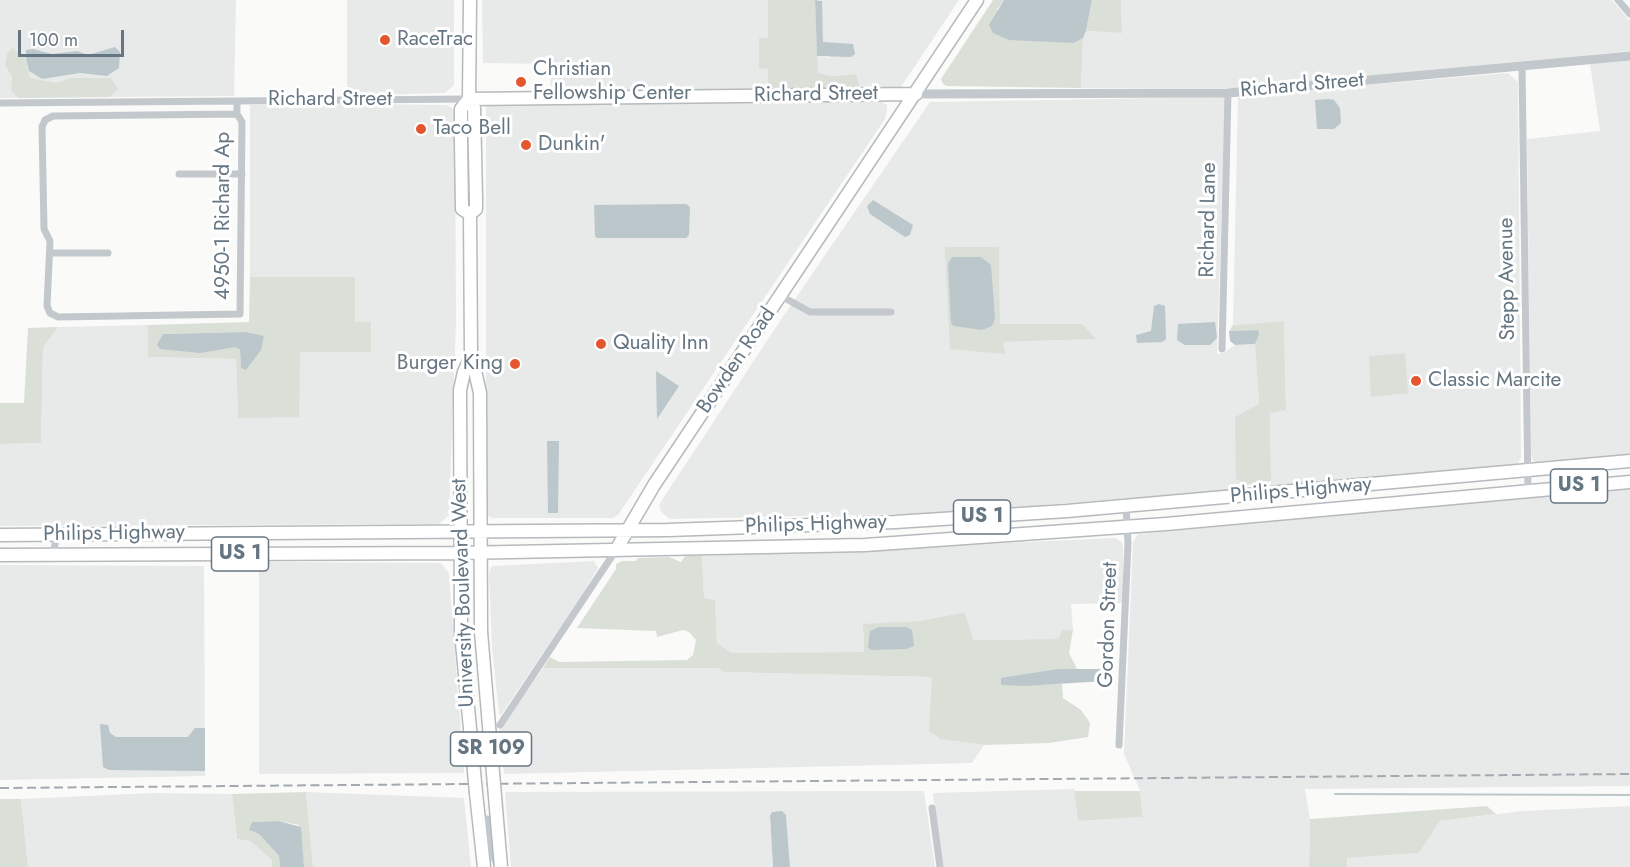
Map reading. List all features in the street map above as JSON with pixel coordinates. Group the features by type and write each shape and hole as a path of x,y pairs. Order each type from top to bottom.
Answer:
{"main road":[{"name":"University Boulevard West","path":"470,0 469,99 474,108 476,209 470,214 471,357 464,372 460,390 459,553 461,632 484,867"},
{"name":"Bowden Road","path":"616,550 626,529 977,0"},
{"name":"Richard Street","path":"469,99 916,94"},
{"name":"University Boulevard West","path":"471,357 477,369 480,393 481,632 499,867"},
{"name":"Philips Highway","path":"0,535 668,530 895,522 1126,506 1630,461"},
{"path":"1490,473 1491,494"},
{"name":"Philips Highway","path":"0,555 459,553 896,543 1127,527 1630,482"},
{"path":"1336,488 1339,508"},
{"path":"1295,491 1297,512"},
{"path":"895,522 896,543"}],"street":[{"path":"1617,0 1630,14"},
{"name":"Richard Street","path":"916,94 1228,93 1630,56"},
{"name":"Stepp Avenue","path":"1522,66 1528,491"},
{"name":"Richard Lane","path":"1222,349 1228,93"},
{"name":"Richard Street","path":"0,103 469,99"},
{"name":"4950-1 Richard Ap","path":"237,100 237,114 242,122 240,314 58,317 50,313 46,306 50,241 44,229 43,123 48,118 237,114"},
{"path":"179,174 242,174"},
{"path":"50,253 108,252"},
{"path":"781,296 810,312 891,312"},
{"name":"Gordon Street","path":"1119,745 1126,506"},
{"path":"53,554 57,535"},
{"name":"Bowden Road","path":"500,725 616,550"},
{"path":"933,808 940,867"},
{"path":"488,819 493,855 499,867"}],"shaded area":[{"path":"0,0 236,0 234,96 0,98"},
{"path":"347,0 454,0 454,85 445,93 347,96"},
{"path":"482,0 768,0 768,37 759,38 759,67 768,69 768,91 551,94 550,64 483,63"},
{"path":"768,0 815,0 818,73 832,76 856,74 860,87 768,91 768,69 759,68 759,38 768,37"},
{"path":"815,0 822,1 823,42 853,44 855,54 851,57 817,56"},
{"path":"821,0 959,0 901,87 860,87 856,74 832,76 818,73 817,56 831,58 823,42"},
{"path":"993,0 1004,0 997,10 1074,43 1083,38 1081,88 947,86 943,84 941,79"},
{"path":"1004,0 1092,0 1086,31 1083,38 1074,43 1009,40 993,33 989,25"},
{"path":"1092,0 1121,0 1122,33 1086,31"},
{"path":"1121,0 1612,0 1630,21 1630,51 1239,88 1081,88 1083,38 1086,31 1122,33"},
{"path":"115,47 120,52 119,68 107,76 80,73 42,79 29,71 26,58 26,50 33,49 52,54 77,51 88,55"},
{"path":"12,48 25,57 30,78 56,83 71,78 111,78 118,89 110,97 18,98 11,90 12,76 5,65 7,54"},
{"path":"1630,60 1630,455 1541,463 1533,461 1531,452 1527,139 1600,131 1590,64"},
{"path":"1508,73 1518,82 1521,457 1517,465 1271,487 1270,412 1286,410 1284,321 1233,325 1238,96"},
{"path":"1225,97 1217,354 1235,345 1255,344 1259,404 1236,479 1247,485 1243,489 945,513 670,519 662,513 659,506 662,500 782,318 930,102","holes":["945,247 999,247 1000,324 1095,339 1003,342 1004,354"]},
{"path":"1315,100 1334,100 1340,108 1341,123 1334,129 1317,129"},
{"path":"700,101 881,102 887,105 887,110 885,119 618,515 613,518 492,518 486,515 486,106"},
{"path":"250,105 446,105 455,113 456,321 449,515 439,524 0,526 0,444 41,443 43,346 58,327 148,325 148,357 236,359 238,418 258,417 300,352 370,352 370,322 355,322 264,278 250,277"},
{"path":"873,200 913,225 910,235 905,237 870,214 867,206"},
{"path":"686,204 690,207 689,235 686,238 597,238 595,236 594,205"},
{"path":"945,247 999,247 1000,324 1082,324 1096,339 1003,342 1005,354 950,349"},
{"path":"952,257 981,257 991,265 995,319 992,326 982,330 954,326 951,323 948,264"},
{"path":"250,277 355,277 355,322 371,322 371,352 300,352 299,417 238,418 236,359 148,357 148,325 249,322","holes":["246,332 264,337 241,367 240,350 235,347 163,334"]},
{"path":"1159,304 1165,306 1166,339 1162,342 1137,343 1136,335 1151,331 1154,306"},
{"path":"1284,321 1286,410 1270,413 1271,481 1247,485 1236,479 1235,417 1259,404 1255,344 1257,330 1229,331 1233,325"},
{"path":"1215,322 1217,338 1210,345 1185,345 1177,340 1178,324"},
{"path":"58,327 43,347 41,443 0,444 0,403 24,403 28,328"},
{"path":"1258,330 1259,334 1255,344 1235,345 1230,341 1229,331"},
{"path":"246,332 264,336 261,350 246,370 241,368 240,350 235,347 200,353 160,349 157,345 163,334"},
{"path":"1405,353 1408,393 1371,397 1369,356"},
{"path":"656,371 679,386 657,419"},
{"path":"547,441 559,441 558,513 548,513"},
{"path":"1630,488 1630,786 1305,789 1310,819 1309,867 941,867 933,793 1074,789 1078,821 1143,817 1140,791 1124,754 1133,542 1138,534"},
{"path":"1116,538 1123,544 1123,603 1071,604 1073,630 1062,630 1058,639 972,640 965,612 920,621 863,625 864,652 732,653 717,643 715,600 704,598 702,556"},
{"path":"685,556 702,556 704,598 715,600 717,643 732,653 864,652 863,624 920,621 965,612 973,640 1058,639 1062,630 1073,630 1069,653 1077,669 1058,669 1002,685 1062,684 1063,698 1081,710 1090,723 1088,737 1049,743 984,745 941,739 929,731 932,677 724,672 718,668 543,668 550,657 559,662 687,660 693,655 696,640 689,632 683,630 657,637 656,631 577,628 616,569 616,564 622,561 635,561 638,558 669,557 681,562","holes":["879,627 906,627 906,649 871,649"]},
{"path":"594,561 598,568 580,598 501,715 492,647 489,573 492,566"},
{"path":"259,562 441,563 449,573 464,773 259,774"},
{"path":"0,565 204,566 205,776 0,780"},
{"path":"879,627 906,627 912,630 914,646 906,649 871,650 868,647 870,631"},
{"path":"543,668 718,668 724,672 932,677 941,739 984,745 972,763 504,774 499,731"},
{"path":"1058,669 1104,669 1109,670 1110,674 1105,681 1025,686 1001,685 1001,678"},
{"path":"100,724 108,725 110,733 116,737 188,737 195,728 205,728 205,771 109,770 103,767"},
{"path":"924,791 935,867 790,867 786,815 770,816 773,867 511,867 505,792"},
{"path":"1074,791 1140,791 1143,817 1078,821"},
{"path":"306,792 464,798 471,867 313,867"},
{"path":"306,792 313,867 304,867 299,825 279,821 252,822 252,832 259,834 279,856 280,867 272,867 272,860 250,841 237,839 232,794"},
{"path":"153,793 232,794 237,839 250,841 272,860 272,867 28,867 21,799"},
{"path":"0,799 21,799 28,867 0,867"},
{"path":"1487,806 1496,814 1440,821 1419,853 1347,858 1347,867 1309,867 1310,819"},
{"path":"1630,806 1630,867 1347,867 1346,858 1419,853 1440,821 1522,811"},
{"path":"782,811 786,815 790,867 773,867 770,816 772,812"},
{"path":"279,821 301,827 304,867 280,867 279,856 259,834 249,830 252,822"}],"waterway":[{"path":"1335,794 1630,795"}],"railway":[{"path":"0,788 1630,774"}],"place":[{"name":"RaceTrac","path":"385,40"},
{"name":"Christian Fellowship Center","path":"521,82"},
{"name":"Taco Bell","path":"421,129"},
{"name":"Dunkin'","path":"526,145"},
{"name":"Quality Inn","path":"601,344"},
{"name":"Burger King","path":"515,364"},
{"name":"Classic Marcite","path":"1416,381"}]}
